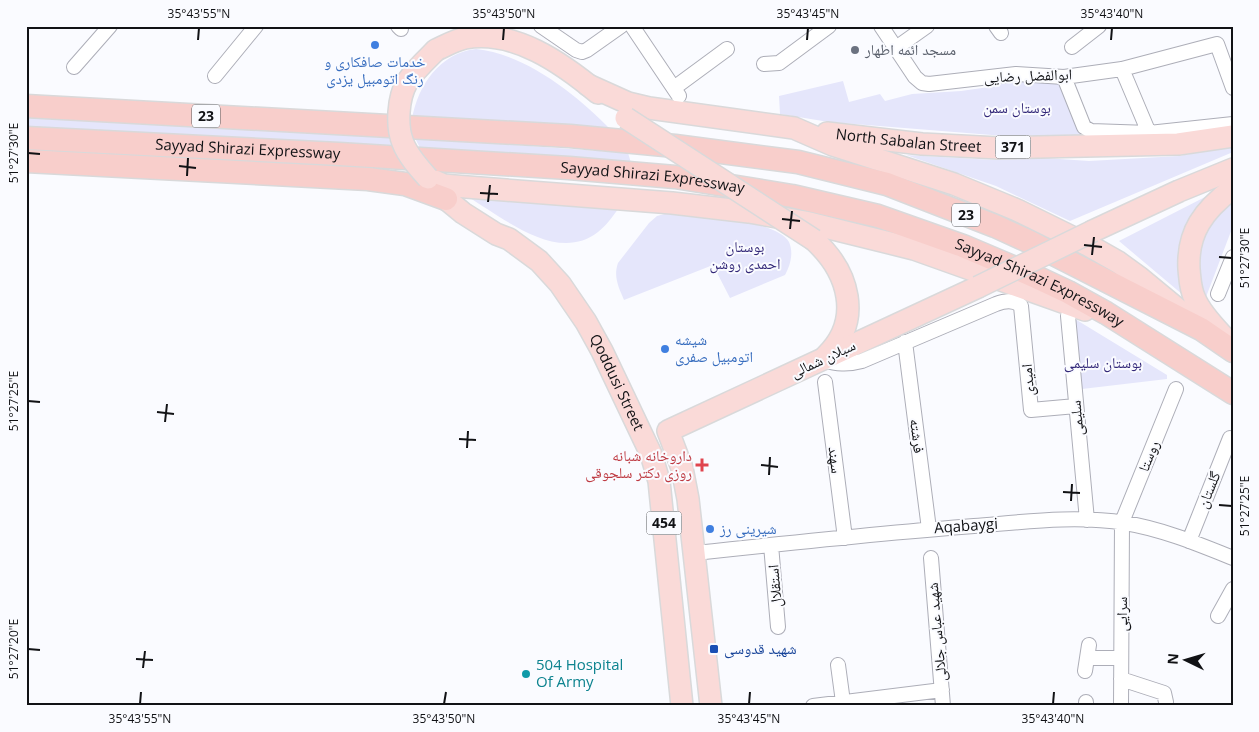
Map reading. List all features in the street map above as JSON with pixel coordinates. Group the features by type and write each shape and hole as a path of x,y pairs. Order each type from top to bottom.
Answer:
{"highway":[{"name":"Sayyad Shirazi Expressway","path":"26,106 570,136 675,146 798,162 887,184 995,226 1201,329 1233,351"},
{"name":"Sayyad Shirazi Expressway","path":"26,138 569,168 675,177 792,196 878,216 963,246 1068,292 1138,332 1233,393"},
{"path":"26,161 368,179 405,184 446,199"}],"main road":[{"path":"436,50 446,26"},
{"path":"511,26 532,48"},
{"path":"436,50 464,38 495,37 532,48 588,85 626,118 814,240 831,258 842,276 848,297 848,317 841,338 834,349 822,360"},
{"name":"Qoddusi Street","path":"436,50 418,67 406,84 400,110 399,125 403,143 410,155 446,199 463,213 532,255 547,268 586,322 618,382 657,469 682,706"},
{"name":"371","path":"588,85 628,103 649,108 794,128"},
{"path":"794,128 833,145 954,184 1051,225 1118,262 1201,329"},
{"name":"North Sabalan Street","path":"794,128 875,140 999,148 1178,144 1233,136"},
{"name":"سبلان شمالی","path":"695,553 682,468 668,431 978,287 1178,191 1233,169"},
{"path":"428,178 444,185 672,203 749,212 805,222 914,249 1066,302 1138,332"},
{"path":"1233,188 1210,208 1200,221 1192,237 1188,254 1190,284 1195,299 1202,311 1233,347"},
{"name":"454","path":"695,553 711,706"}],"street":[{"path":"74,67 110,26"},
{"path":"216,76 256,26"},
{"path":"541,26 576,50 582,52 588,50 620,26"},
{"path":"632,26 676,92 727,49"},
{"path":"764,64 779,63 829,26"},
{"name":"ابوالفضل رضایی","path":"881,26 914,77 922,84 1016,74 1064,77 1122,69 1217,44 1233,88"},
{"path":"896,48 927,26"},
{"path":"1072,47 1099,26"},
{"path":"1122,69 1149,133"},
{"path":"1064,77 1084,127 1091,131 1149,133 1233,124"},
{"path":"1218,294 1232,263"},
{"name":"امیدی","path":"905,342 1003,302 1016,302 1021,306 1031,410 1076,406"},
{"name":"سلیمی","path":"1068,316 1087,520"},
{"path":"822,360 837,364 849,364 862,361 905,342"},
{"name":"فرشته","path":"905,342 929,529"},
{"name":"سهند","path":"825,382 845,538"},
{"name":"روستا","path":"1122,522 1176,389"},
{"name":"گلستان","path":"1189,541 1230,438"},
{"name":"Aqabaygi","path":"695,553 929,529 1032,521 1087,520 1122,522 1147,527 1233,558"},
{"name":"سرایی","path":"1121,706 1122,522"},
{"name":"استقلال","path":"771,545 778,627"},
{"name":"شهید عباس جلالی","path":"931,558 943,706"},
{"path":"1218,616 1233,589"},
{"path":"1087,658 1121,658"},
{"path":"838,665 843,702"},
{"path":"1121,679 1164,694 1166,702"},
{"path":"821,705 843,702 870,702 942,690"}],"green space":[{"path":"476,49 495,52 513,59 550,78 583,103 611,130 412,119 419,94 433,73 452,57"},
{"name":"بوستان سمن","path":"1012,80 1060,81 1082,137 1017,137 829,122 780,114 779,96 843,81 849,102 880,94 885,101 912,94 961,91 989,87"},
{"path":"26,117 388,136 393,149 138,132 26,127"},
{"path":"415,138 628,153 632,166 421,150"},
{"path":"1233,146 1233,152 1070,221 996,186 906,155 994,160 1045,158 1089,161 1179,156"},
{"path":"1207,196 1189,300 1119,241"},
{"path":"468,197 619,208 607,224 598,232 582,241 565,243 548,241 514,226"},
{"path":"1233,201 1233,226 1206,297 1201,280 1200,242 1207,225"},
{"name":"بوستان احمدی روشن","path":"672,212 735,220 769,228 782,235 789,242 791,251 790,264 785,275 730,298 713,265 624,300 616,278 618,263 649,223 657,216"},
{"name":"بوستان سلیمی","path":"1075,319 1167,375 1167,379 1082,389"}],"place":[{"name":"خدمات صافکاری و رنگ اتومبیل یزدی","path":"375,45"},
{"name":"مسجد ائمه اطهار","path":"855,50"},
{"name":"شیشه اتومبیل صفری","path":"665,349"},
{"name":"داروخانه شبانه روزی دکتر سلجوقی","path":"702,465"},
{"name":"شیرینی رز","path":"710,529"},
{"name":"شهید قدوسی","path":"714,649"},
{"name":"504 Hospital Of Army","path":"526,674"}]}
